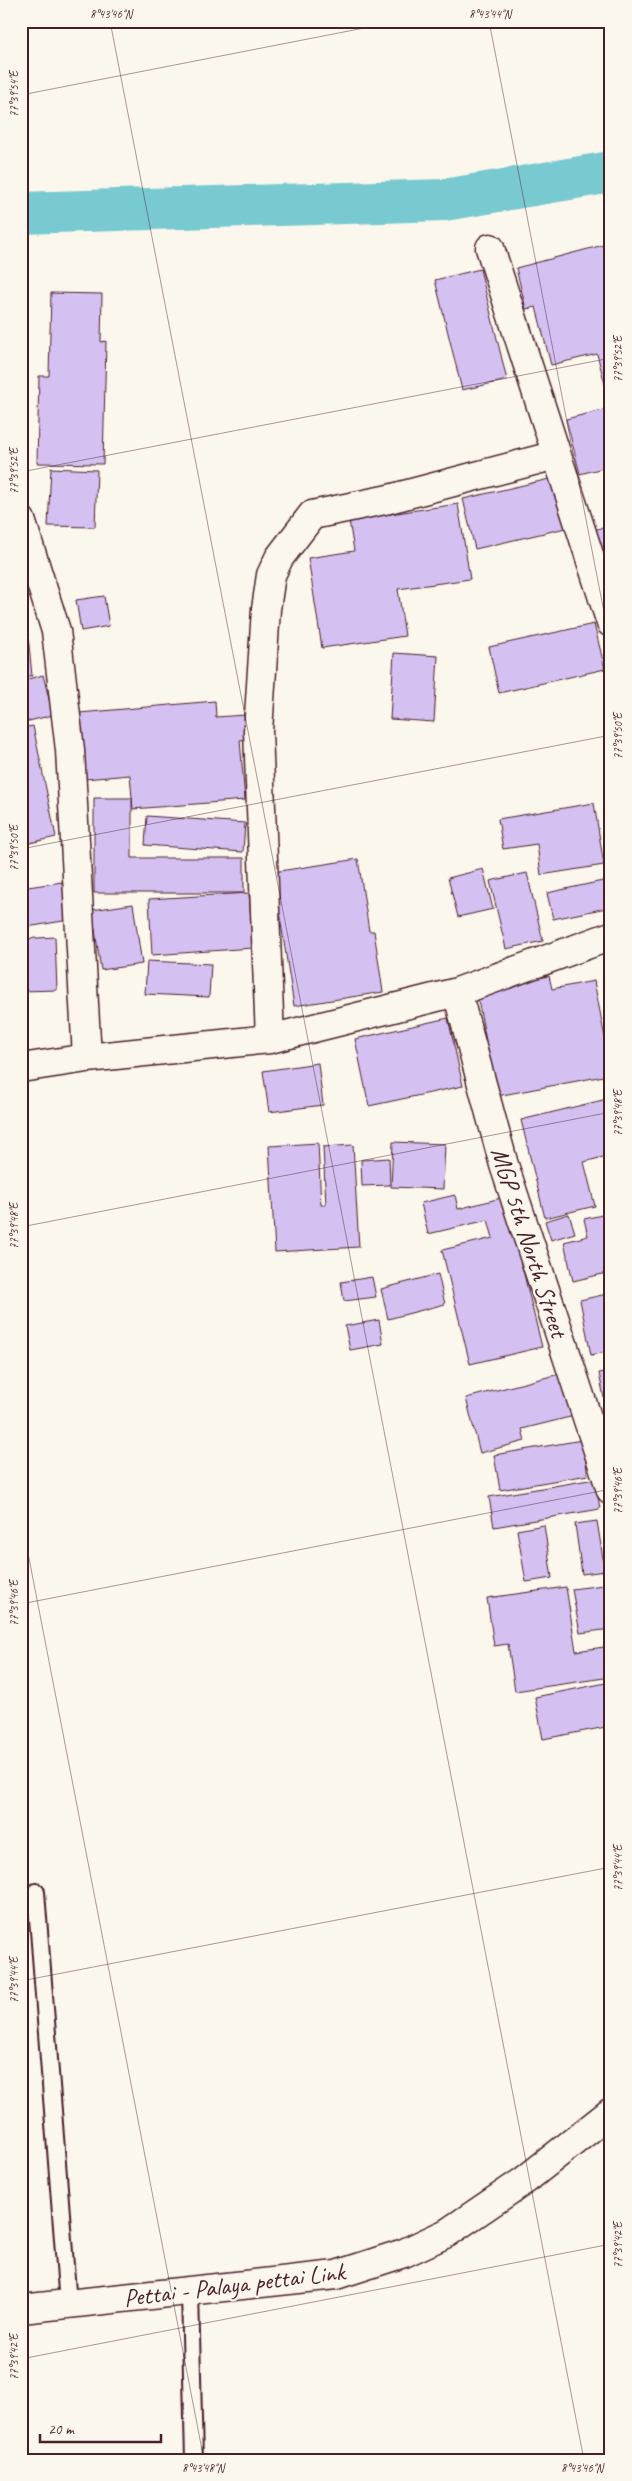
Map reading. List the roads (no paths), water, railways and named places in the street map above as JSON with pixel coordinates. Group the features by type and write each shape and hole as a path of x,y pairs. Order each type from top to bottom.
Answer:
{"street":[{"path":"490,248 611,623"},
{"path":"270,1040 258,731 266,609 271,575 279,558 312,515 389,499 556,456"},
{"path":"21,520 29,563 56,632 70,750 87,1058"},
{"path":"21,1068 87,1058 270,1040 457,992 611,936"},
{"name":"MGP 5th North Street","path":"457,992 504,1165 611,1490"},
{"name":"Pettai - Palaya pettai Link","path":"21,2310 336,2275 404,2253 447,2233 525,2180 611,2112"}],"lane":[{"path":"36,1892 68,2304"},
{"path":"190,2292 194,2460"}],"waterway":[{"path":"21,213 444,200 611,172"}]}
